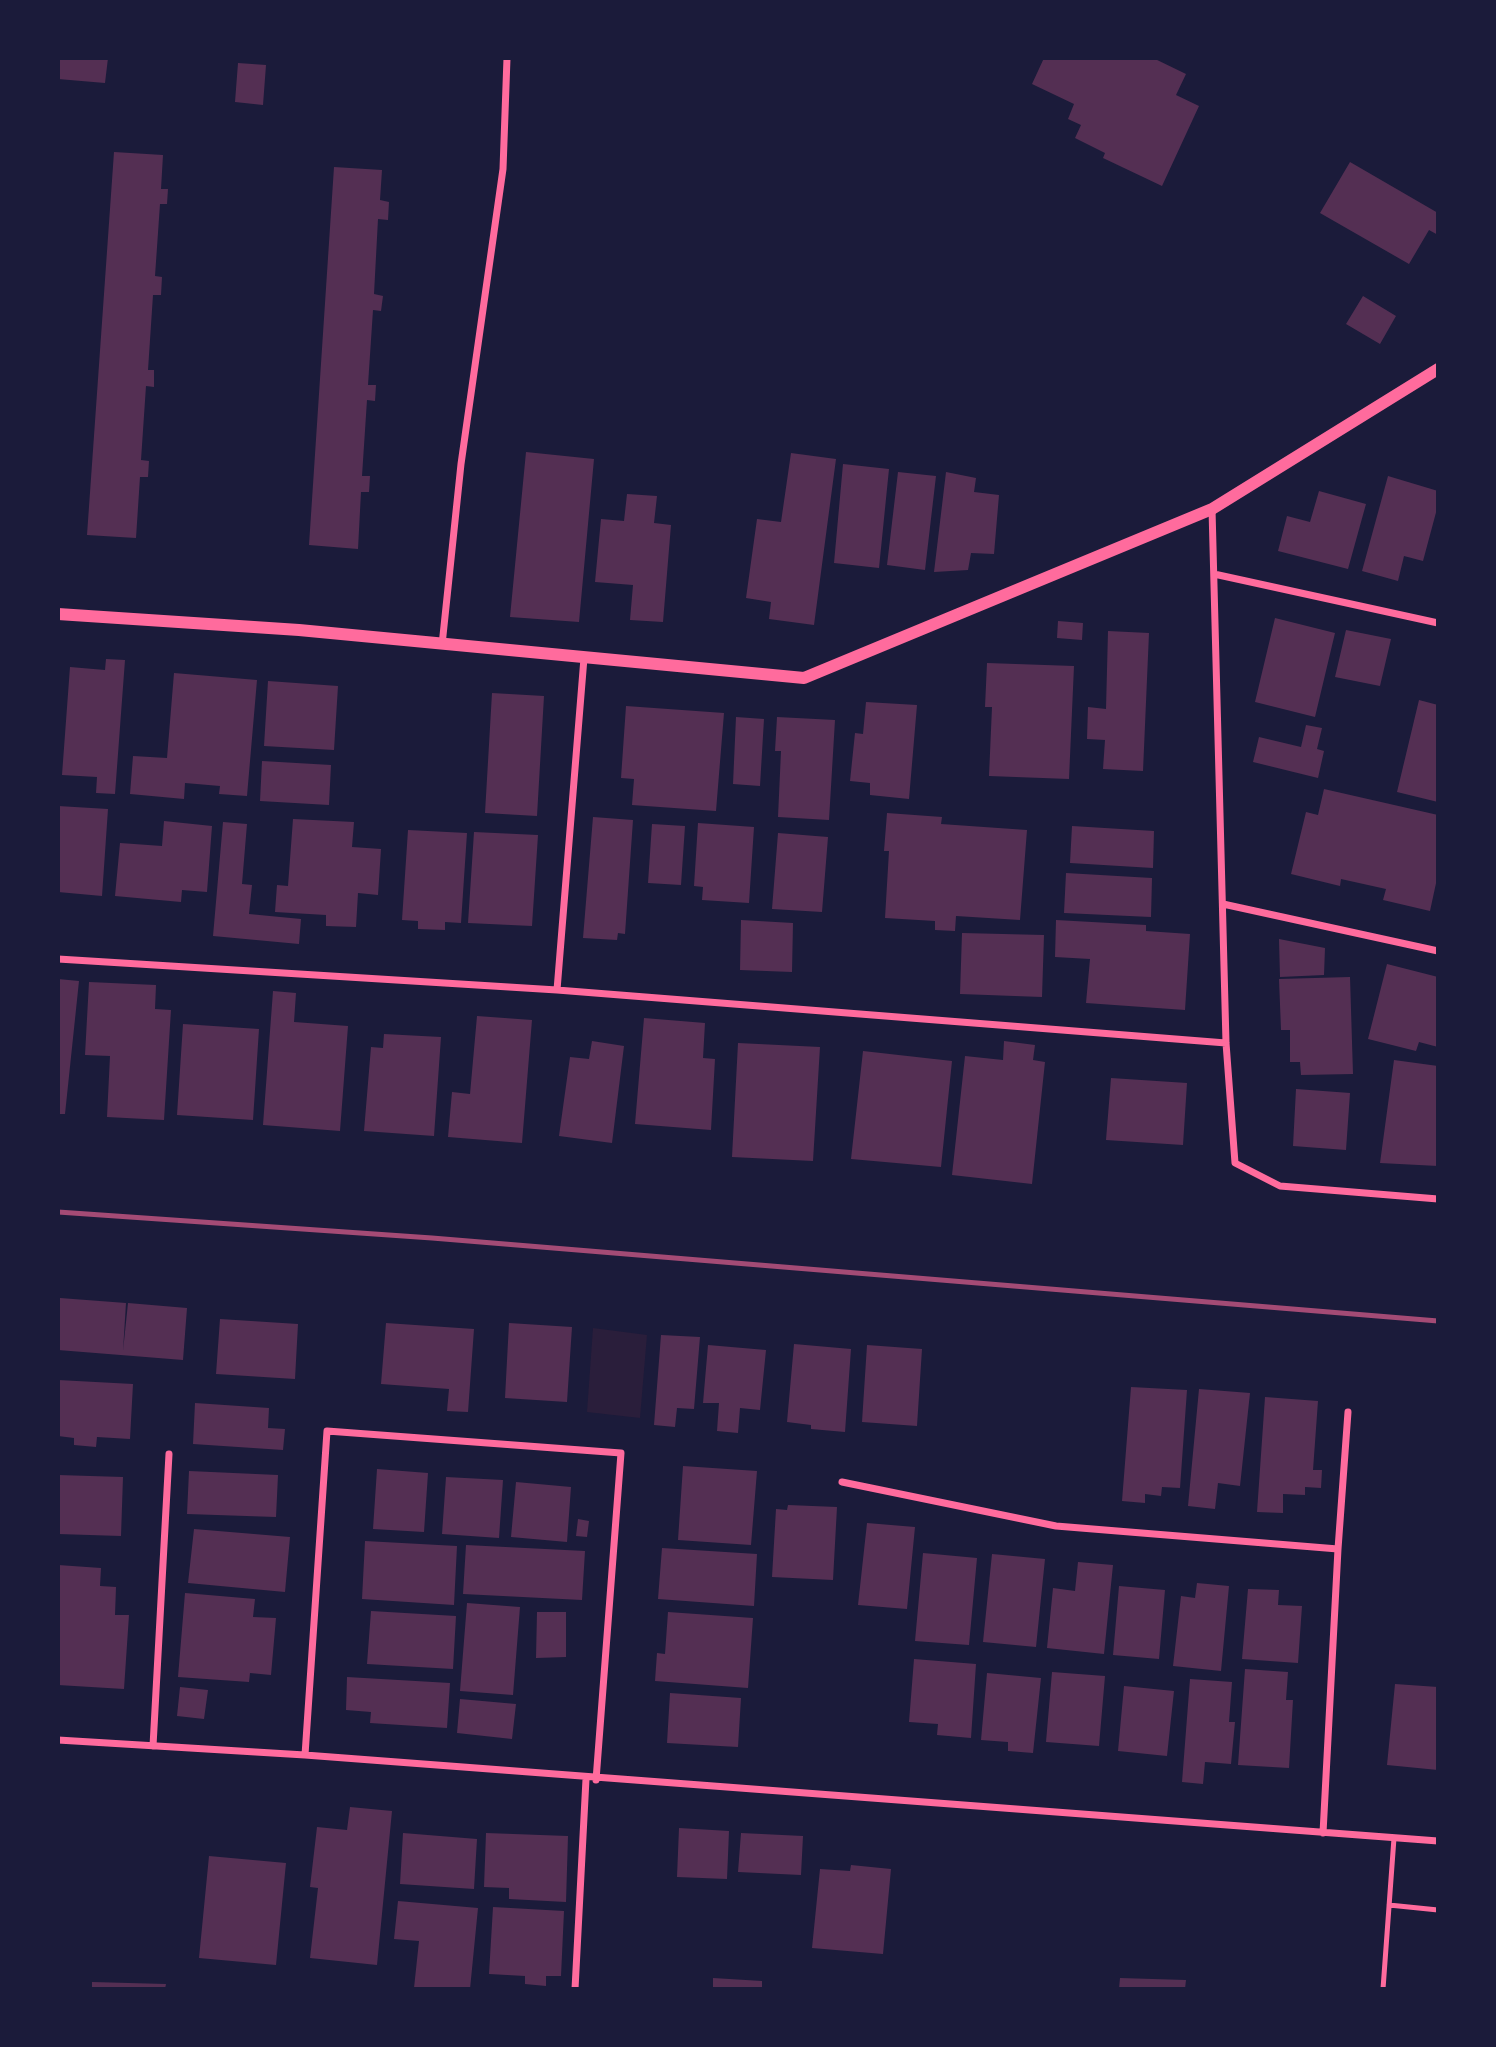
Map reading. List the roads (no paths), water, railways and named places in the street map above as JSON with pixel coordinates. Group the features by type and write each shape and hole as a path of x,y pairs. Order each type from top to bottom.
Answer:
{"street":[{"path":"442,646 461,464 503,169 507,58"},
{"path":"58,614 299,630 442,646 804,678 1212,509 1438,369"},
{"path":"1212,509 1226,1043 1236,1163 1280,1186 1438,1199"},
{"path":"1214,574 1438,623"},
{"path":"557,990 584,658"},
{"path":"1223,904 1438,951"},
{"path":"58,959 557,990 1226,1043"},
{"path":"1323,1833 1348,1412"},
{"path":"305,1755 327,1431 621,1453 596,1780"},
{"path":"153,1746 169,1454"},
{"path":"842,1482 1056,1526 1338,1549"},
{"path":"58,1740 305,1755 596,1780 1438,1841"},
{"path":"575,1989 586,1779"}],"lane":[{"path":"1383,1989 1394,1838"},
{"path":"1389,1905 1438,1910"}],"railway":[{"path":"58,1212 432,1238 1438,1321"}]}
